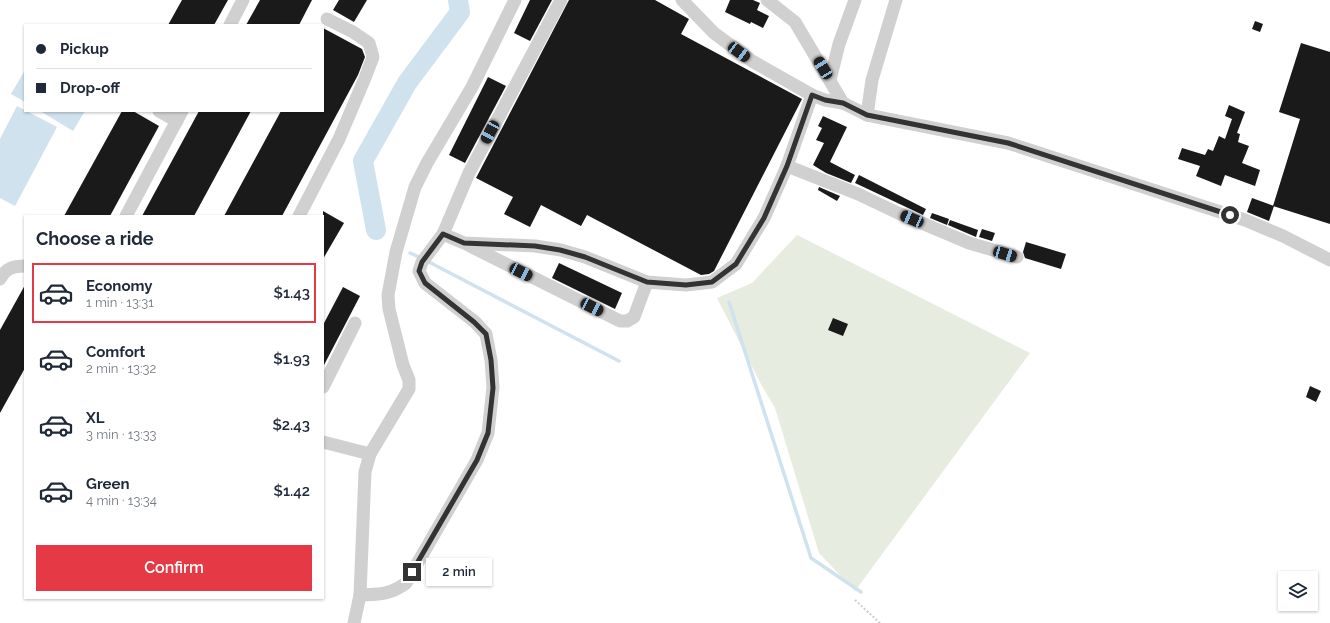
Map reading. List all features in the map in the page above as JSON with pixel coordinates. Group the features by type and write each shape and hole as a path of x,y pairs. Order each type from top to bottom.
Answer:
{"street":[{"path":"231,24 243,0"},
{"path":"354,623 360,595 363,486 365,472 370,454 409,389 409,380 402,365 389,309 388,295 396,252 415,187 427,163 472,87 515,0"},
{"path":"360,595 385,594 397,590 406,583 477,460 488,433 493,388 491,360 486,334 474,322 425,283 419,271 422,262 443,234 468,173 561,0"},
{"path":"682,0 714,32 752,61 812,95 825,100 843,103 867,115 1008,143 1245,220 1283,236 1330,260"},
{"path":"767,0 795,22 843,103"},
{"path":"830,80 839,44 854,0"},
{"path":"867,115 872,80 896,0"},
{"path":"300,215 339,139 365,78 372,57 369,43 353,32 327,19"},
{"path":"464,243 535,246 560,250 585,257 647,282 686,285 712,282 736,264 764,218 787,166 812,95"},
{"path":"127,215 180,116 163,112"},
{"path":"787,166 858,194 969,244 1017,257"},
{"path":"443,234 620,321 627,321 634,316 647,282"},
{"path":"0,279 4,272 14,266 24,266"},
{"path":"324,385 355,324"},
{"path":"324,442 370,454"}],"path":[{"path":"855,600 880,623"}],"shaded area":[{"path":"797,235 1030,353 855,591 819,553 775,408 762,386 717,298 752,283"}],"water":[{"path":"24,72 24,101 11,94"},
{"path":"17,106 24,110 24,112 28,112 57,127 15,206 0,198 0,139"},
{"path":"42,112 84,112 73,131"}],"building":[{"path":"182,0 228,0 215,24 169,24"},
{"path":"260,0 312,0 300,24 247,24"},
{"path":"339,0 367,0 354,22 333,10"},
{"path":"530,0 552,0 530,41 514,33"},
{"path":"569,0 655,0 689,19 681,34 802,99 714,271 709,274 701,275 587,215 581,226 541,205 530,227 504,214 513,197 476,178"},
{"path":"730,0 753,0 760,3 757,10 769,16 763,28 751,22 750,24 725,12"},
{"path":"1255,21 1263,24 1260,32 1252,29"},
{"path":"324,29 362,49 365,57 358,75 283,215 225,215 280,112 324,112"},
{"path":"1301,43 1330,52 1330,224 1273,206 1300,119 1279,112"},
{"path":"488,77 506,86 465,163 449,155"},
{"path":"1229,105 1245,112 1237,133 1240,134 1238,142 1249,146 1242,163 1260,170 1255,186 1225,175 1221,186 1196,176 1200,166 1178,159 1182,148 1205,155 1208,149 1213,151 1219,136 1225,139 1232,119 1225,116"},
{"path":"121,112 135,112 159,126 111,215 65,215"},
{"path":"198,112 250,112 195,215 143,215"},
{"path":"823,116 847,127 830,162 855,175 851,183 826,173 813,165 824,143 816,140 822,128 818,126"},
{"path":"859,175 926,209 923,215 855,183"},
{"path":"819,187 840,196 837,201 818,190"},
{"path":"1252,198 1274,206 1269,221 1247,212"},
{"path":"323,211 344,223 324,257 324,215"},
{"path":"932,213 949,219 947,225 930,218"},
{"path":"950,220 978,230 976,237 948,225"},
{"path":"982,229 995,233 992,241 979,237"},
{"path":"1026,242 1066,254 1061,269 1025,258 1023,252"},
{"path":"559,263 622,293 615,309 552,278"},
{"path":"24,287 24,370 0,413 0,330"},
{"path":"343,287 360,296 324,365 324,323"},
{"path":"833,318 848,324 843,336 828,330"},
{"path":"1310,386 1321,391 1316,402 1306,397"}],"waterway":[{"path":"376,230 363,161 407,83 460,12 458,0"},
{"path":"410,253 421,258"},
{"path":"427,261 619,361"},
{"path":"729,302 811,558 861,592"}],"route":[{"path":"412,572 432,540 477,460 488,433 493,388 491,360 486,334 474,322 425,283 419,271 422,262 443,234 464,243 535,246 560,250 585,257 647,282 686,285 712,282 736,264 764,218 787,166 812,95 825,100 843,103 867,115 1008,143 1230,215"}]}
